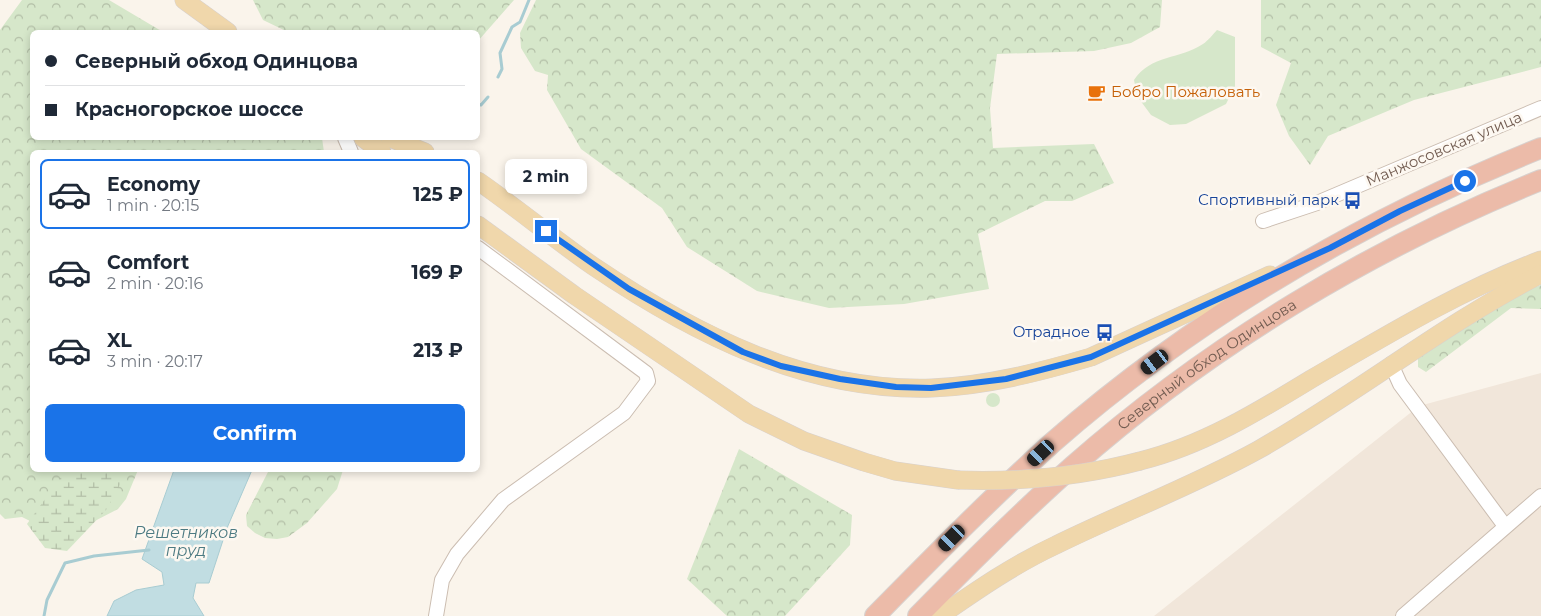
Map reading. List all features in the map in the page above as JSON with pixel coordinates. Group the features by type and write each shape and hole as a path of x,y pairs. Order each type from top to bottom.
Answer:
{"highway":[{"name":"Северный обход Одинцова","path":"875,616 1017,476 1091,411 1207,324 1330,248 1400,211 1541,148"},
{"name":"Северный обход Одинцова","path":"918,616 1002,532 1074,465 1148,405 1224,349 1302,300 1390,251 1541,180"}],"main road":[{"path":"184,0 225,30"},
{"path":"366,140 379,150"},
{"path":"395,140 420,150"},
{"path":"480,182 592,265 629,289 743,352 773,363 840,379 913,388 961,386 1035,372 1091,357 1330,248"},
{"path":"480,225 574,295 749,414 804,441 864,462 895,471 958,480 1048,478 1080,474 1140,461 1176,449 1242,419 1446,302 1541,260"},
{"path":"940,616 981,588 1054,545 1158,498 1257,450 1311,418 1456,321 1541,274"}],"street":[{"name":"Манжосовская улица","path":"1263,221 1318,202 1541,108"},
{"path":"436,616 442,580 457,554 503,500 624,412 648,381 646,373 480,249"},
{"path":"1391,364 1400,384 1505,526"},
{"path":"1403,616 1541,496"}],"shaded area":[{"path":"1541,373 1541,616 1154,616 1419,406"}],"green space":[{"path":"22,0 109,0 160,30 30,30 30,140 322,140 324,150 30,150 30,472 137,472 126,499 118,509 85,526 50,531 22,517 5,519 0,514 0,30"},
{"path":"253,0 514,0 480,39 480,30 284,30 263,20"},
{"path":"536,0 1162,0 1160,27 1131,43 1094,51 997,54 990,108 993,148 1094,144 1114,183 1072,201 1045,201 978,234 989,289 904,304 829,308 757,291 687,247 662,208 581,149 547,90 548,75 535,71 521,48 520,33"},
{"path":"1261,0 1541,0 1541,67 1414,100 1328,136 1310,165 1289,136 1276,105 1291,63 1261,47"},
{"path":"1217,30 1235,37 1235,86 1226,104 1186,124 1170,125 1151,115 1137,96 1134,80 1148,66 1203,44"},
{"path":"1541,285 1541,309 1511,308 1426,372 1418,367 1418,358 1422,350 1520,293"},
{"path":"990,393 996,393 1000,400 996,407 990,407 986,403 986,397"},
{"path":"739,449 852,515 850,545 785,616 727,616 687,579"},
{"path":"65,472 127,472 106,510 67,551 45,548 27,524"},
{"path":"268,472 342,472 337,489 307,523 288,537 277,539 265,538 255,533 247,526 246,515"}],"water":[{"name":"Решетников пруд","path":"173,472 251,472 227,528 209,583 196,583 193,598 204,616 107,616 114,601 136,590 164,585 162,572 142,559"}],"waterway":[{"path":"498,77 502,69 500,53 512,27 520,22 529,0"},
{"path":"480,105 488,97"},
{"path":"44,616 47,600 65,563 94,556 149,550"}],"place":[{"name":"Бобро Пожаловать","path":"1097,92"},
{"name":"Спортивный парк","path":"1353,200"},
{"name":"Отрадное","path":"1104,332"}],"route":[{"path":"546,231 592,265 629,289 743,352 781,366 840,379 896,387 931,388 1006,379 1051,369 1091,357 1330,248 1400,211 1465,181"}]}
